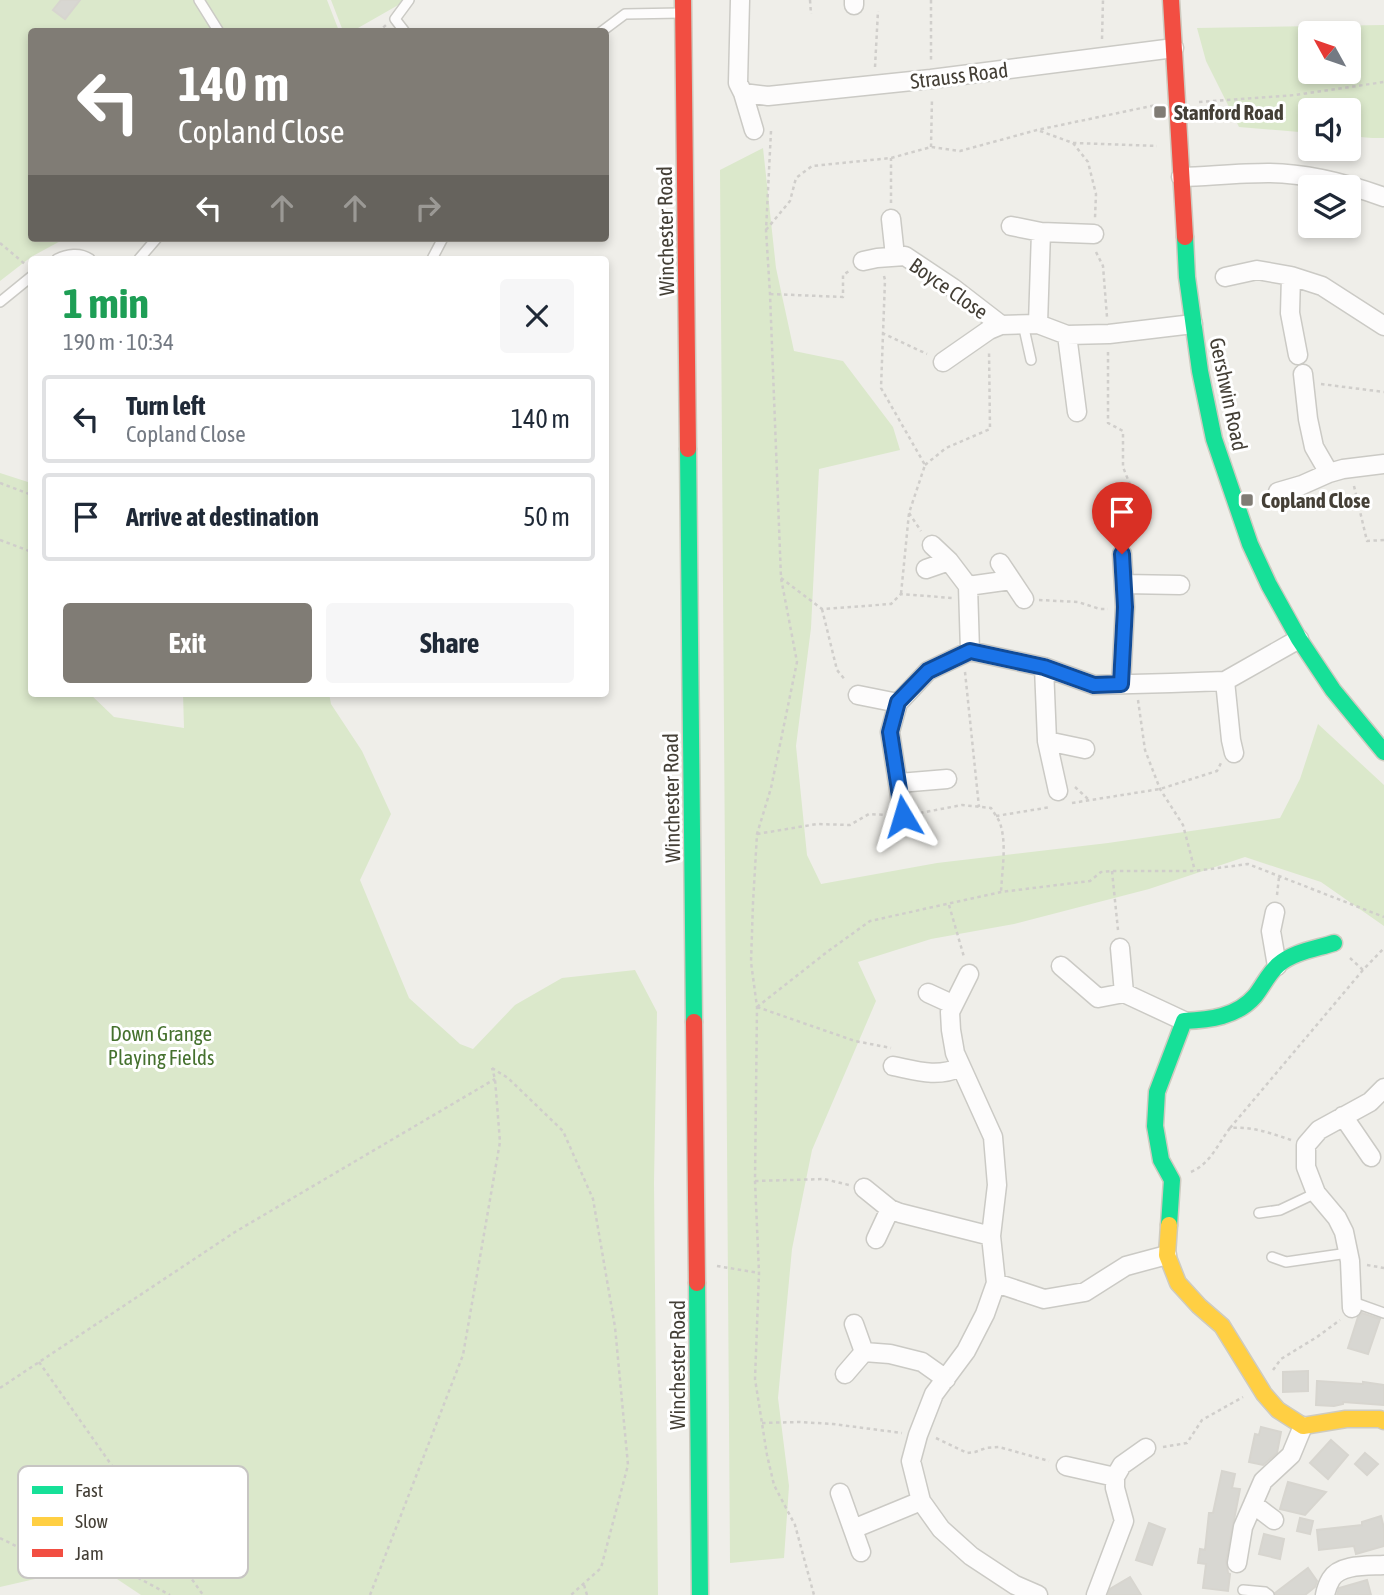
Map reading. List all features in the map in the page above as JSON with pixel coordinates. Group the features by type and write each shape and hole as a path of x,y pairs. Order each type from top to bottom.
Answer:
{"main road":[{"name":"Gershwin Road","path":"1171,0 1188,276 1200,371 1214,439 1250,544 1269,585 1299,639 1333,690 1384,752"},
{"name":"Winchester Road","path":"683,6 700,1595"},
{"path":"1334,943 1294,955 1277,966 1250,1000 1231,1015 1184,1021 1157,1092 1154,1126 1161,1160 1172,1180 1167,1255 1178,1283 1222,1326 1259,1389 1278,1410 1303,1426 1346,1419 1384,1421"}],"street":[{"path":"740,0 738,83 754,130"},
{"name":"Strauss Road","path":"745,98 931,79 1174,48"},
{"path":"1181,177 1270,173 1345,185 1384,197"},
{"name":"Boyce Close","path":"891,219 895,256"},
{"path":"1011,226 1041,232 1094,234"},
{"path":"1031,324 1041,232"},
{"name":"Boyce Close","path":"870,260 905,256 953,288 995,328"},
{"path":"1225,277 1257,270 1291,276 1322,286 1384,326"},
{"path":"1291,276 1290,313 1298,355"},
{"name":"Boyce Close","path":"943,362 995,328 1031,324 1067,335 1109,334 1194,324"},
{"path":"1067,335 1077,412"},
{"path":"1304,378 1314,447 1329,473"},
{"path":"1278,492 1343,469 1384,464"},
{"path":"932,545 949,561 968,593 966,653"},
{"path":"1122,554 1129,684"},
{"path":"926,569 949,561"},
{"path":"1000,563 1024,599"},
{"path":"968,593 1011,580"},
{"path":"1124,584 1180,585"},
{"path":"903,816 890,732 898,702 928,671 966,653 1044,667 1094,685 1226,681 1299,639"},
{"path":"1044,667 1047,741 1057,801"},
{"path":"1226,681 1232,746"},
{"path":"858,695 898,702"},
{"path":"1047,741 1085,750"},
{"path":"899,783 947,779"},
{"path":"1275,912 1271,931 1277,966"},
{"path":"1120,948 1124,993"},
{"path":"1061,966 1098,998 1124,993 1184,1021"},
{"path":"969,974 952,1004 951,1030 955,1053 993,1137 997,1185 991,1236 996,1283 967,1351 934,1394 911,1461 921,1501 941,1529 1012,1590 1038,1595"},
{"path":"928,993 952,1004"},
{"path":"892,1066 935,1074 948,1073 961,1067"},
{"path":"1352,1305 1344,1232 1337,1218 1316,1194 1306,1167 1306,1145 1319,1130 1370,1102 1384,1088"},
{"path":"1343,1116 1371,1157"},
{"path":"864,1188 890,1209 900,1213 991,1236"},
{"path":"876,1239 890,1209"},
{"path":"996,1283 1044,1299 1084,1292 1126,1266 1167,1255"},
{"path":"854,1324 864,1353"},
{"path":"864,1353 890,1354 922,1362 946,1379"},
{"path":"845,1374 864,1353"},
{"path":"1237,1563 1243,1527 1263,1481 1291,1455 1303,1426"},
{"path":"1096,1595 1124,1521 1115,1488 1115,1477 1122,1465 1146,1448"},
{"path":"1066,1466 1115,1477"},
{"path":"840,1493 861,1552"},
{"path":"853,1529 921,1501"},
{"path":"1253,1504 1274,1520"},
{"path":"1325,1595 1329,1580 1335,1573 1350,1568 1384,1564"}],"lane":[{"path":"199,0 216,28"},
{"path":"402,28 395,19 409,0"},
{"path":"606,28 625,14 683,6"},
{"path":"142,256 154,242"},
{"path":"63,256 85,256"},
{"path":"0,302 28,279"},
{"path":"1031,324 1031,360"},
{"path":"1259,1213 1280,1210 1316,1194"},
{"path":"1272,1256 1286,1262 1348,1253"},
{"path":"1352,1305 1384,1313"},
{"path":"1244,1590 1265,1592 1269,1595"}],"path":[{"path":"810,0 811,14"},
{"path":"931,0 931,63"},
{"path":"1102,39 1103,0"},
{"path":"875,73 878,11"},
{"path":"1195,102 1295,96 1384,82"},
{"path":"931,147 932,93"},
{"path":"745,98 772,132 766,230 771,294 781,578 797,662 771,788 757,834 751,962 757,1007 755,1181 759,1273 755,1379 774,1485 795,1525 814,1595"},
{"path":"766,230 790,201 796,178 813,166 891,158 931,147 960,151 1037,130 1156,105"},
{"path":"1037,130 1073,143 1166,147"},
{"path":"891,158 891,219"},
{"path":"0,243 28,266"},
{"path":"771,294 843,297 843,275 870,260 885,280 881,388 925,466"},
{"path":"822,609 891,604 901,594 909,513 925,466 946,448 990,429 995,328"},
{"path":"883,332 943,362"},
{"path":"1109,334 1108,423 1123,431 1123,467 1133,492 1136,545 1122,554"},
{"path":"1304,378 1384,392"},
{"path":"1353,482 1367,541 1384,540"},
{"path":"0,483 28,494"},
{"path":"909,513 932,545"},
{"path":"0,540 28,550"},
{"path":"781,578 822,609 837,670 858,695"},
{"path":"901,594 968,593"},
{"path":"1024,599 1077,602 1100,609 1125,607"},
{"path":"966,653 979,807"},
{"path":"1129,684 1145,750 1160,789 1183,825 1195,871"},
{"path":"996,816 1057,801 1160,789 1217,771 1232,746"},
{"path":"757,834 817,824 850,825 869,814 903,816 962,805 991,808 999,821 1002,834 1001,892"},
{"path":"757,1007 870,920 1001,892 1090,881 1101,872 1195,871 1248,864 1384,917"},
{"path":"1112,871 1120,948"},
{"path":"949,905 969,974"},
{"path":"1172,1180 1200,1167 1212,1157 1230,1129 1384,948"},
{"path":"757,1007 855,1041 891,1048"},
{"path":"370,1595 463,1355 500,1142 492,1068 508,1078 563,1131 593,1199 615,1327 628,1465 601,1568 571,1595"},
{"path":"0,1388 234,1232 495,1079"},
{"path":"1230,1129 1244,1127 1265,1131 1306,1145"},
{"path":"755,1181 824,1179 864,1188"},
{"path":"697,1263 759,1273"},
{"path":"1146,1448 1187,1443 1202,1420 1259,1389 1281,1359 1346,1316 1352,1305"},
{"path":"39,1362 113,1466"},
{"path":"0,1538 18,1547"},
{"path":"138,1578 170,1595"},
{"path":"192,1578 204,1595"},
{"path":"584,1583 587,1595"}],"green space":[{"path":"0,0 327,0 338,28 28,28 28,242 59,242 28,256 28,259 0,281"},
{"path":"331,0 407,0 358,28 342,28"},
{"path":"1362,25 1384,25 1384,138 1361,137 1361,98 1298,98 1298,132 1239,127 1206,61 1197,28 1298,26 1298,84 1362,84"},
{"path":"763,148 776,268 794,351 843,361 893,427 900,450 819,469 811,628 796,746 807,855 821,884 937,863 1108,843 1280,818 1300,779 1318,724 1384,785 1384,926 1321,882 1245,857 1149,889 1014,924 931,939 858,962 876,1001 812,1150 792,1249 778,1398 789,1486 784,1558 730,1563 720,170"},
{"name":"Down Grange Playing Fields","path":"0,473 28,482 28,697 93,697 114,717 184,728 183,697 330,697 331,704 362,751 391,814 360,880 409,998 460,1044 473,1049 515,1005 562,978 635,970 657,1012 654,1183 658,1595 141,1595 116,1578 248,1578 248,1466 18,1466 18,1578 39,1578 0,1587"}],"building":[{"path":"61,0 80,0 65,19 53,10"},
{"path":"1362,1313 1380,1319 1368,1354 1348,1348 1358,1317"},
{"path":"1308,1371 1308,1391 1283,1392 1283,1372"},
{"path":"1317,1381 1384,1385 1384,1405 1343,1402 1334,1406 1316,1405"},
{"path":"1261,1427 1281,1432 1277,1453 1263,1465 1249,1462 1255,1434 1259,1435"},
{"path":"1331,1440 1348,1455 1328,1479 1310,1463"},
{"path":"1365,1453 1378,1464 1367,1475 1355,1464"},
{"path":"1222,1471 1235,1474 1232,1488 1240,1489 1226,1561 1230,1574 1228,1591 1203,1588 1206,1564 1198,1563 1200,1549 1205,1550 1209,1513 1213,1513"},
{"path":"1288,1482 1326,1492 1305,1515 1280,1509"},
{"path":"1381,1516 1384,1546 1356,1554 1354,1546 1319,1550 1317,1530 1362,1525 1362,1522"},
{"path":"1300,1518 1313,1521 1310,1534 1297,1531"},
{"path":"1149,1523 1165,1529 1152,1565 1136,1560"},
{"path":"1264,1534 1284,1539 1280,1559 1259,1554"},
{"path":"1308,1568 1317,1581 1315,1587 1305,1595 1276,1595 1275,1593"},
{"path":"1130,1577 1141,1595 1108,1595 1110,1589"},
{"path":"1367,1580 1371,1595 1337,1595 1339,1588"}],"traffic: fast":[{"path":"1185,237 1187,277 1200,371 1214,439 1250,544 1299,639 1333,690 1384,752"},
{"path":"688,449 694,1022"},
{"path":"1169,1225 1172,1180 1161,1160 1155,1126 1157,1092 1184,1021 1213,1018 1240,1009 1255,996 1278,965 1304,951 1334,943"},
{"path":"697,1283 700,1595"}],"traffic: slow":[{"path":"1169,1225 1167,1255 1178,1283 1222,1326 1264,1394 1278,1410 1303,1426 1346,1419 1384,1421"}],"traffic: jam":[{"path":"683,0 688,449"},
{"path":"1171,0 1185,237"},
{"path":"694,1022 697,1283"}],"place":[{"name":"Stanford Road","path":"1160,112"},
{"name":"Copland Close","path":"1247,500"}],"route":[{"path":"903,816 890,732 898,702 928,671 970,651 1044,667 1094,685 1121,684 1125,607 1122,554"}]}
